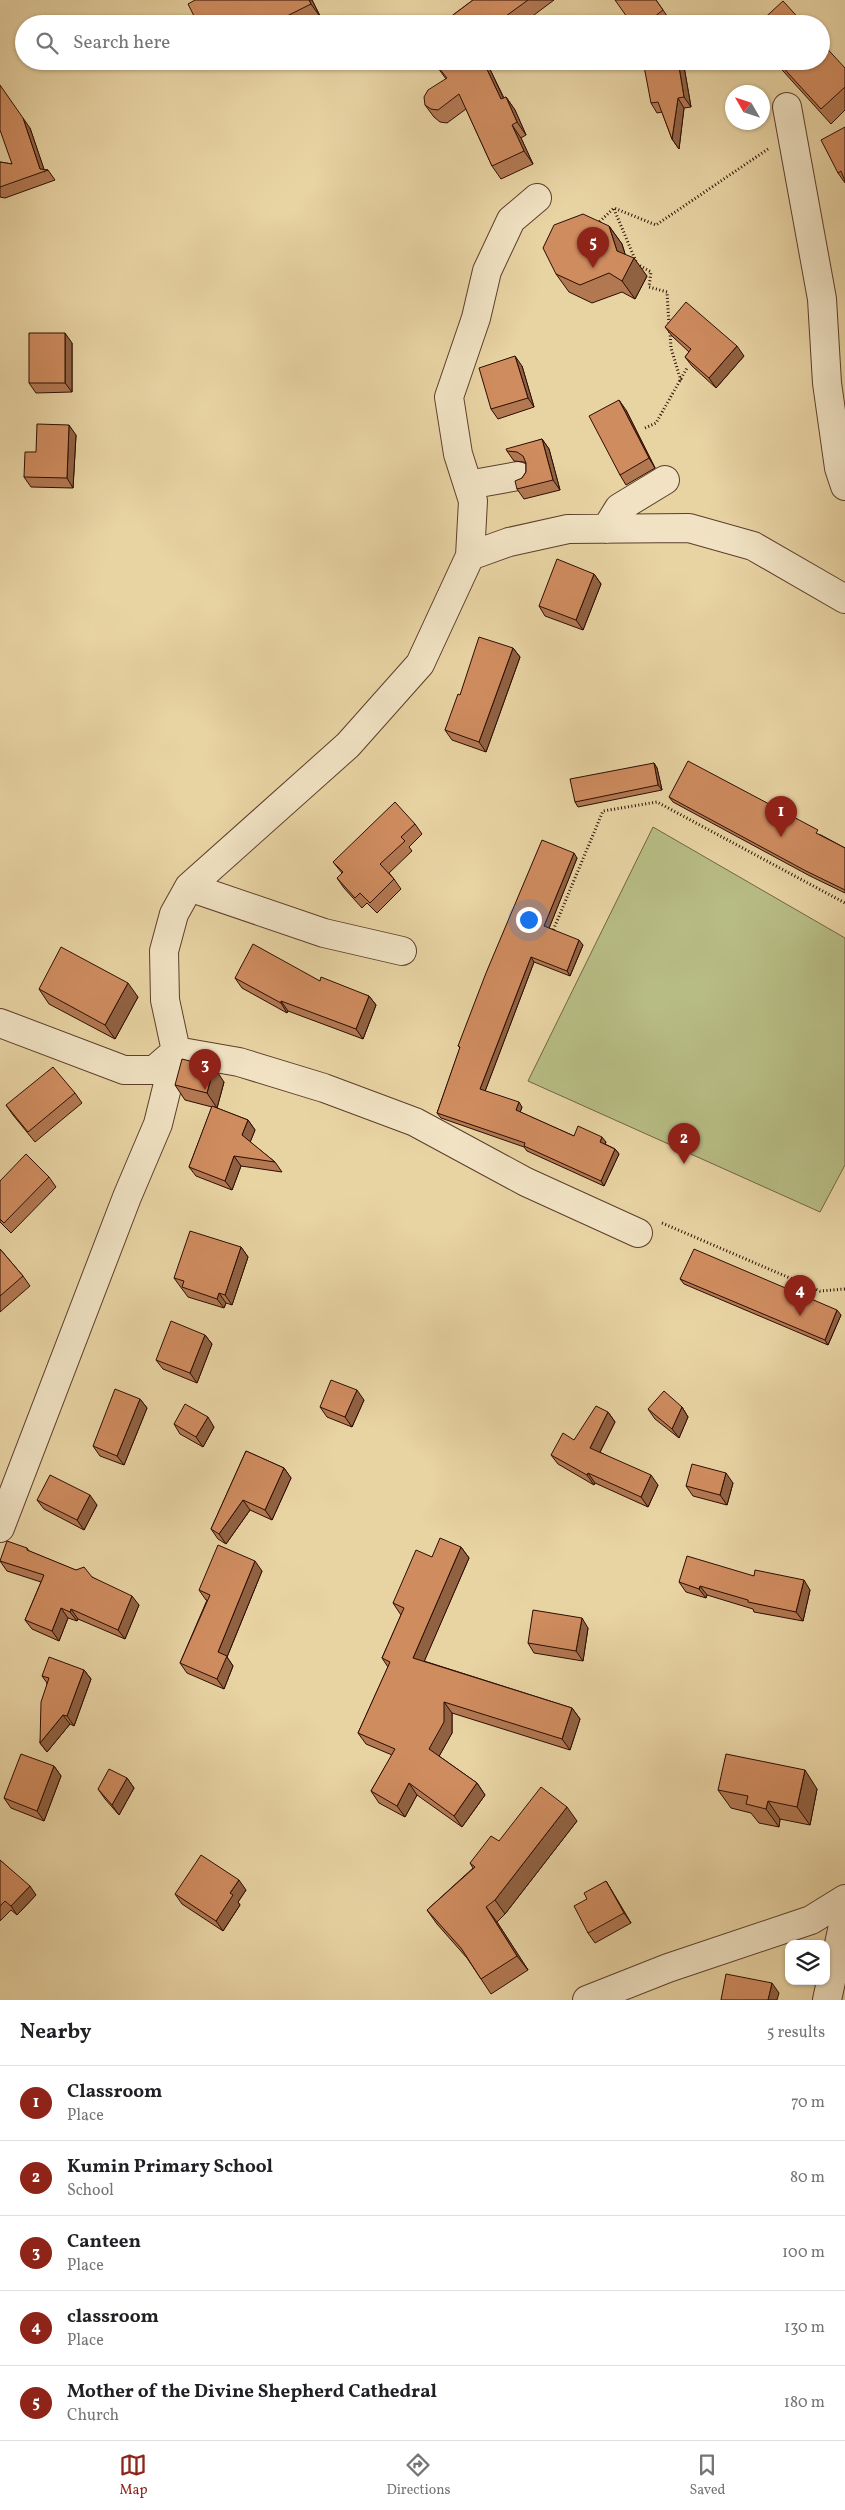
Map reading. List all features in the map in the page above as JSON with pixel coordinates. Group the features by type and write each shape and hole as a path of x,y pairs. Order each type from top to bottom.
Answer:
{"street":[{"path":"787,107 822,299 827,383 839,468 845,486"},
{"path":"0,1528 127,1197 158,1124 176,1051 165,1000 164,950 174,914 189,886 348,744 420,664 470,556 473,501 458,454 449,397 476,318 487,271 511,220 537,198"},
{"path":"468,485 518,476"},
{"path":"606,529 619,508 665,480"},
{"path":"470,556 509,542 568,529 689,528 753,546 845,599"},
{"path":"189,886 324,932 402,951"},
{"path":"0,1023 124,1070 154,1070 176,1051"},
{"path":"176,1051 239,1062 324,1088 415,1122 526,1182 649,1228"},
{"path":"587,2000 668,1968 811,1920 845,1899"},
{"path":"830,1975 845,1916"},
{"path":"766,1935 785,1941"}],"path":[{"path":"614,208 656,225 769,148 793,138"},
{"path":"595,225 614,208"},
{"path":"614,208 637,264 651,272 649,286 667,292 671,348 681,381"},
{"path":"645,428 656,423 688,368"},
{"path":"552,934 604,811 657,802 845,903"},
{"path":"649,1228 820,1290 845,1289"}],"green space":[{"path":"653,827 845,938 845,1165 820,1212 528,1081"}],"building":[{"path":"195,0 309,0 311,4 289,15 194,15 188,4"},
{"path":"473,0 528,0 507,15 453,15"},
{"path":"615,0 656,0 663,10 657,15 626,15"},
{"path":"783,1 796,15 768,15"},
{"path":"830,52 845,68 845,87 821,109 785,70 830,70"},
{"path":"440,70 487,70 501,99 506,97 517,122 512,125 524,151 492,166 459,94 438,110 431,109 425,105 424,97 428,90 447,78"},
{"path":"645,70 680,70 684,97 678,98 672,139 658,102 651,103"},
{"path":"0,85 23,118 40,169 48,170 0,187 0,162 12,164 0,130"},
{"path":"845,127 845,181 841,171 838,173 821,140"},
{"path":"583,214 609,226 617,251 634,258 622,281 609,273 580,285 556,274 543,248 554,225"},
{"path":"686,302 737,346 709,378 685,357 691,349 665,327"},
{"path":"29,333 65,333 65,383 29,383"},
{"path":"515,356 528,398 491,409 479,368"},
{"path":"619,400 649,458 620,475 589,416"},
{"path":"37,424 69,425 67,478 24,477 25,452 36,452"},
{"path":"542,439 553,480 517,489 515,481 522,478 526,472 526,463 523,456 506,449"},
{"path":"557,559 594,574 576,620 539,606"},
{"path":"479,637 513,648 479,742 445,730 458,694 460,695"},
{"path":"688,761 818,830 816,833 845,848 845,890 669,797"},
{"path":"654,763 658,785 575,802 570,779"},
{"path":"395,802 415,824 401,837 405,841 380,864 394,879 370,903 360,893 355,898 337,878 343,872 333,862"},
{"path":"542,840 574,853 544,926 579,940 567,971 531,957 480,1089 519,1102 516,1110 574,1136 578,1126 602,1137 600,1142 615,1149 601,1181 524,1146 525,1143 437,1113 460,1047 458,1046 486,973"},
{"path":"253,944 320,981 321,977 369,996 356,1029 281,1001 281,1003 235,978"},
{"path":"61,947 128,983 105,1025 39,989"},
{"path":"182,1059 214,1067 207,1093 175,1085"},
{"path":"53,1067 75,1093 28,1132 6,1105"},
{"path":"212,1106 248,1120 242,1135 275,1162 234,1156 225,1181 189,1167"},
{"path":"26,1154 49,1177 4,1223 0,1219 0,1181"},
{"path":"190,1231 241,1247 225,1295 219,1293 217,1299 182,1287 184,1281 174,1278"},
{"path":"0,1249 23,1276 0,1296"},
{"path":"694,1249 837,1310 825,1340 680,1279"},
{"path":"171,1321 205,1335 190,1373 156,1360"},
{"path":"331,1380 357,1390 345,1417 320,1407"},
{"path":"115,1389 140,1399 117,1456 93,1446"},
{"path":"664,1391 682,1407 672,1429 648,1409"},
{"path":"185,1404 208,1417 196,1437 174,1424"},
{"path":"596,1406 608,1412 590,1448 651,1475 641,1497 588,1473 587,1475 551,1455 563,1433 574,1440"},
{"path":"246,1451 284,1468 265,1510 243,1500 219,1534 211,1529"},
{"path":"692,1464 726,1473 720,1495 686,1486"},
{"path":"50,1475 90,1495 77,1520 37,1500"},
{"path":"440,1538 461,1547 413,1658 572,1708 562,1739 444,1702 444,1722 429,1749 477,1783 454,1816 409,1783 397,1806 371,1791 395,1749 358,1733 390,1662 382,1658 404,1608 393,1603 416,1550 432,1557"},
{"path":"7,1541 76,1570 84,1567 92,1577 132,1596 118,1630 71,1609 70,1612 61,1608 52,1631 25,1620 44,1575 0,1561"},
{"path":"218,1545 255,1561 218,1652 227,1656 217,1679 180,1663 210,1595 199,1590"},
{"path":"687,1556 754,1576 755,1570 804,1580 796,1612 748,1602 748,1600 700,1586 699,1589 679,1582"},
{"path":"533,1610 582,1618 576,1651 528,1643"},
{"path":"49,1657 84,1670 67,1716 63,1715 40,1743 41,1702 49,1678 42,1676"},
{"path":"21,1754 54,1766 37,1811 4,1798"},
{"path":"726,1754 805,1770 797,1807 768,1801 766,1809 746,1804 748,1796 718,1790"},
{"path":"109,1769 127,1778 112,1805 98,1789"},
{"path":"541,1787 567,1807 495,1900 486,1907 517,1956 481,1979 461,1948 427,1910 475,1867 470,1863 491,1836 499,1841"},
{"path":"201,1855 239,1880 230,1893 233,1895 216,1921 175,1894"},
{"path":"0,1860 30,1886 11,1906 5,1901 0,1906"},
{"path":"606,1881 624,1913 588,1933 574,1906 587,1899 584,1893"},
{"path":"726,1974 772,1983 768,2000 721,2000"}],"place":[{"name":"Mother of the Divine Shepherd Cathedral","path":"593,268"},
{"name":"Classroom","path":"781,837"},
{"name":"Canteen","path":"205,1090"},
{"name":"Kumin Primary School","path":"684,1164"},
{"name":"classroom","path":"800,1316"}]}
